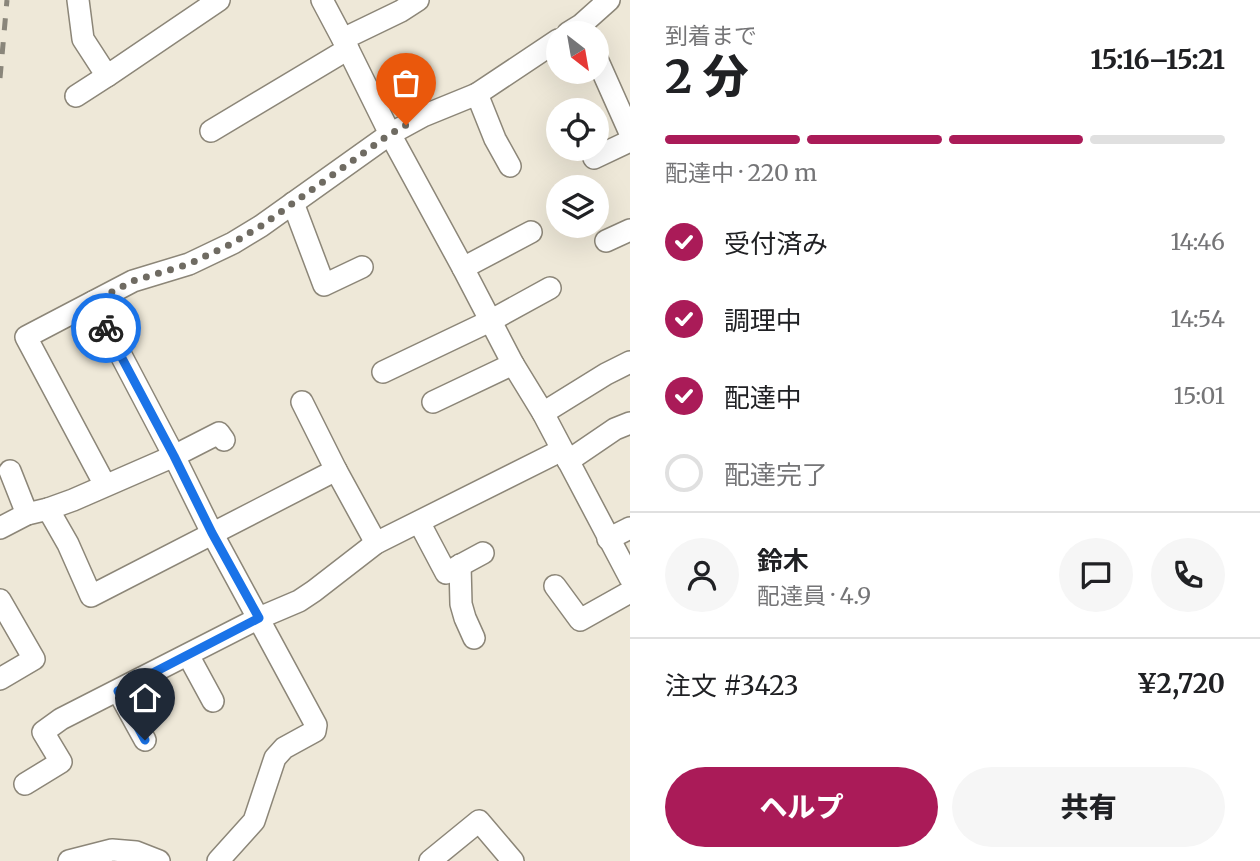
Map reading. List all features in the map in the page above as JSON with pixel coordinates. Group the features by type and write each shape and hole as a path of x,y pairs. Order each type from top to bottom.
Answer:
{"street":[{"path":"78,0 83,39 107,76"},
{"path":"75,96 219,0"},
{"path":"322,0 390,134 630,578"},
{"path":"211,131 418,0"},
{"path":"587,21 609,0"},
{"path":"105,485 26,337 133,281 189,264 233,243 390,134 423,116 477,94 546,48"},
{"path":"608,84 630,133"},
{"path":"477,94 495,139 510,166"},
{"path":"609,151 630,141"},
{"path":"293,203 324,285 362,267"},
{"path":"606,241 630,230"},
{"path":"463,268 531,232"},
{"path":"383,372 490,321 550,288"},
{"path":"93,302 212,533 316,725 315,732 284,748 275,758 254,821 218,861"},
{"path":"543,413 630,362"},
{"path":"433,402 513,364"},
{"path":"302,402 376,543"},
{"path":"25,784 61,762 43,732 61,719 259,618 299,601 376,543 630,423"},
{"path":"0,528 38,511 73,500 174,456 219,433 223,440"},
{"path":"10,471 38,511 68,544 91,596 336,470"},
{"path":"419,522 446,573 483,553"},
{"path":"608,539 630,528"},
{"path":"460,565 461,604 474,638"},
{"path":"555,586 580,620 630,592"},
{"path":"0,600 33,659 0,679"},
{"path":"188,655 213,701"},
{"path":"118,691 145,740"},
{"path":"430,861 479,821 513,861"},
{"path":"69,861 112,850 136,852 159,861"}],"railway":[{"path":"0,78 7,0"}],"way so far":[{"path":"106,328 93,302 133,281 189,264 233,243 406,125"}],"route":[{"path":"106,328 259,618 118,691 145,740"}]}
